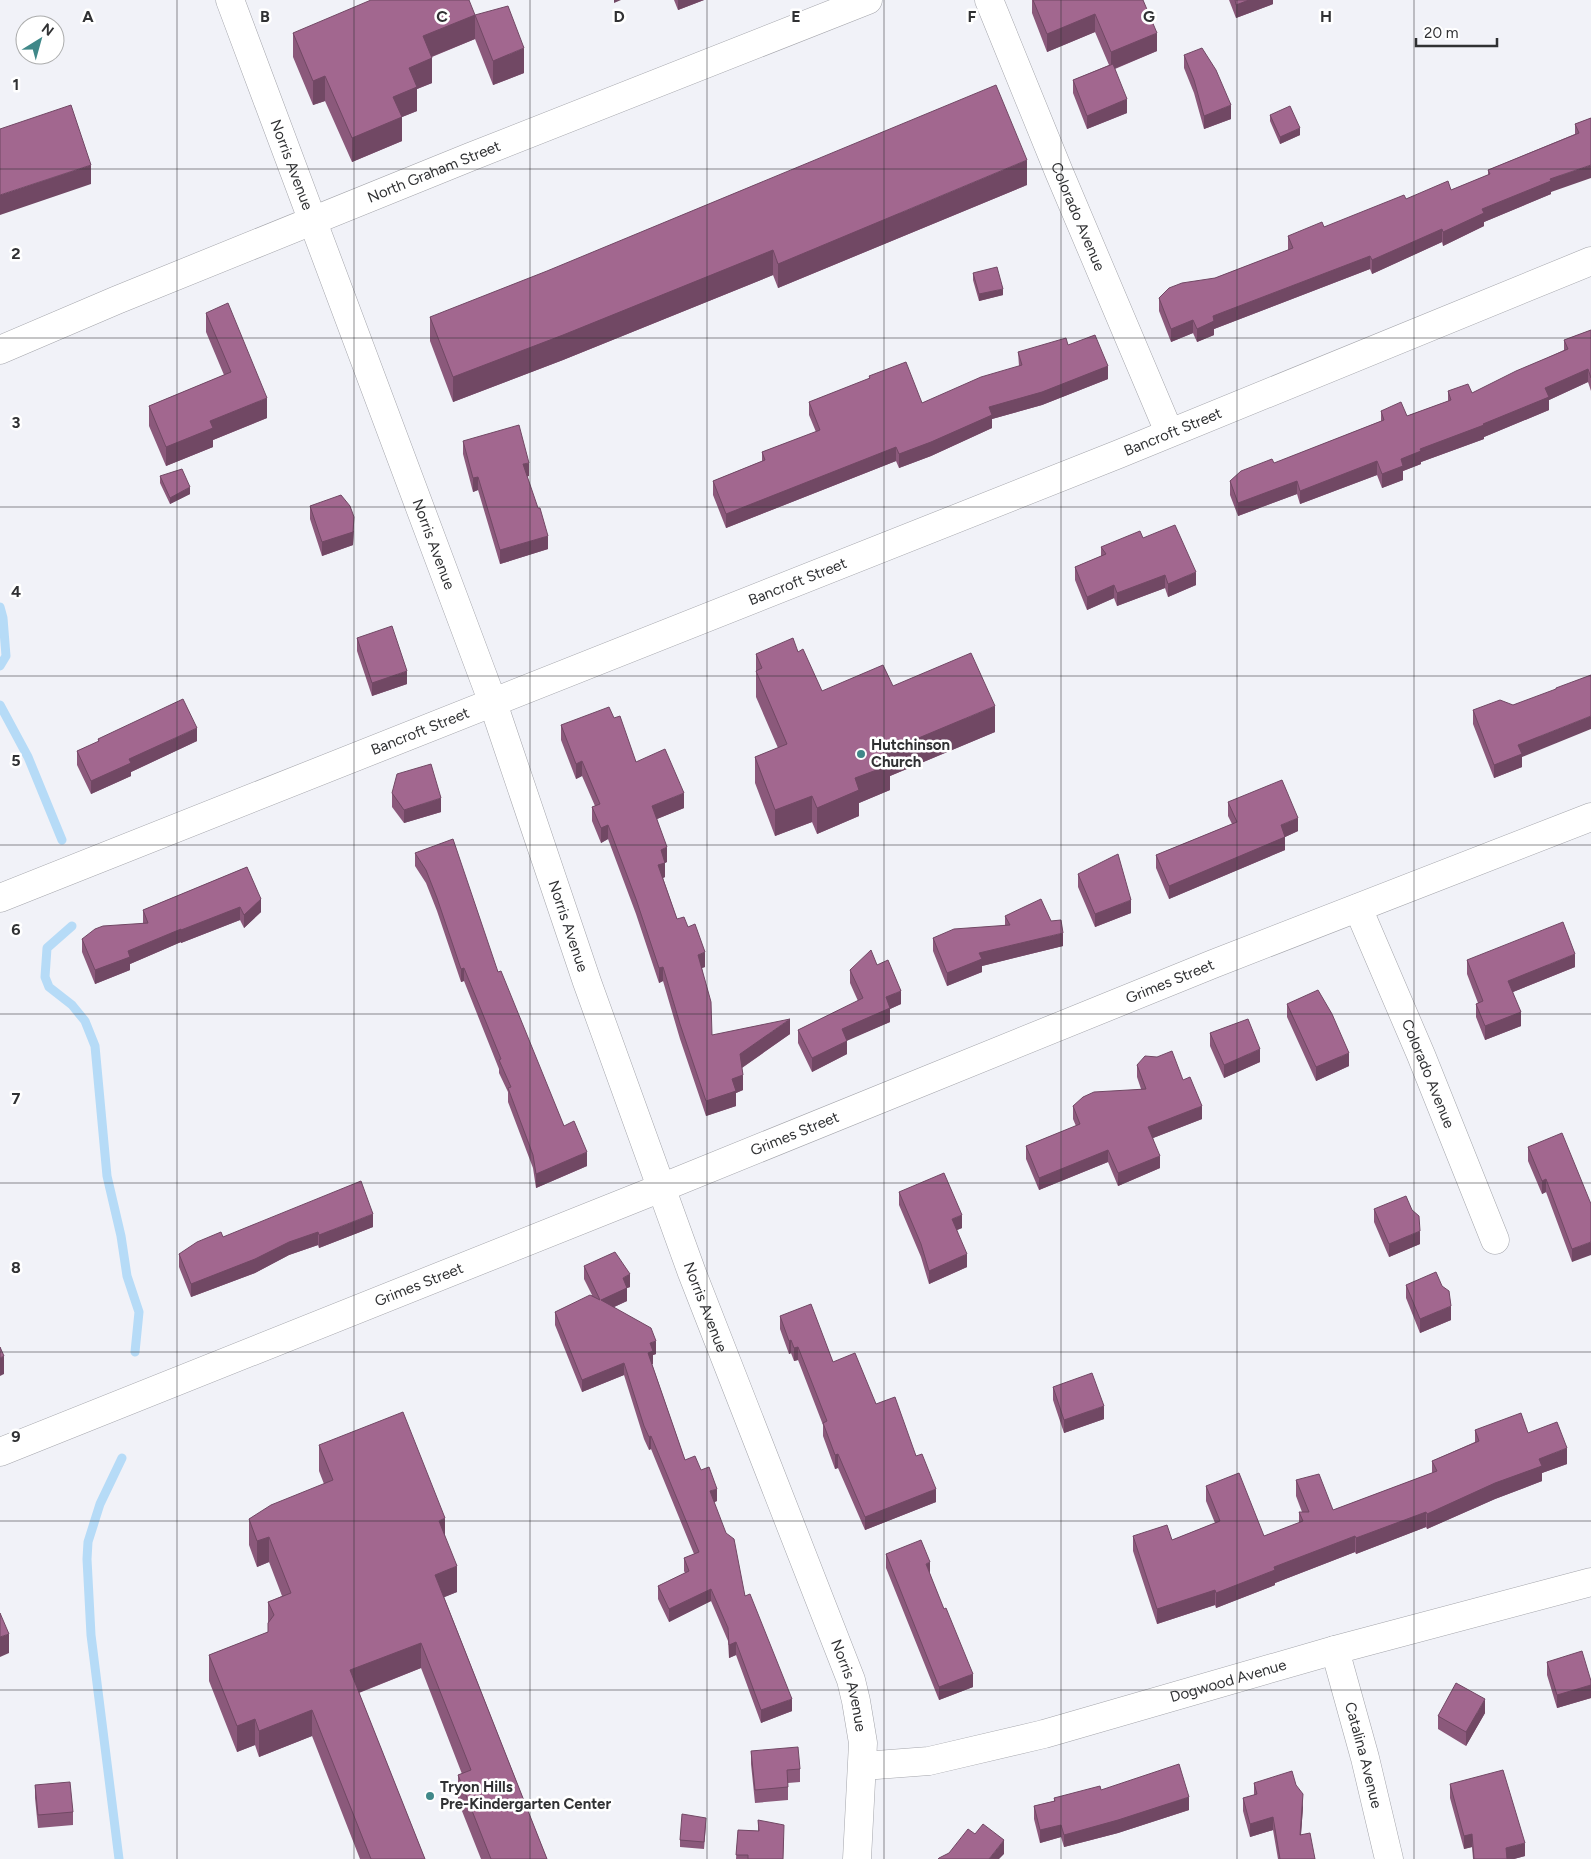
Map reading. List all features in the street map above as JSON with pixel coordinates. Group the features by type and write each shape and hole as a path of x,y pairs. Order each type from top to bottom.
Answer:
{"street":[{"name":"Norris Avenue","path":"230,0 493,703 587,982 692,1273 851,1680 862,1740 863,1766 857,1859"},
{"name":"North Graham Street","path":"0,350 117,300 868,0"},
{"name":"Colorado Avenue","path":"989,0 1059,172 1169,432"},
{"name":"Bancroft Street","path":"0,898 493,703 1591,261"},
{"name":"Grimes Street","path":"0,1452 661,1188 1190,973 1591,817"},
{"name":"Colorado Avenue","path":"1358,908 1421,1055 1494,1240"},
{"name":"Dogwood Avenue","path":"863,1766 929,1761 1044,1734 1335,1650 1591,1582"},
{"name":"Catalina Avenue","path":"1335,1650 1365,1758 1390,1859"}],"building":[{"path":"371,0 469,0 475,15 423,36 432,58 409,68 417,87 393,97 402,117 352,138 325,76 313,81 293,33"},
{"path":"1033,0 1143,0 1157,33 1111,52 1095,14 1047,34"},
{"path":"1235,0 1249,0 1236,5"},
{"path":"508,6 524,48 493,61 475,15"},
{"path":"1202,48 1216,70 1231,105 1204,116 1194,80 1184,55"},
{"path":"1113,64 1127,99 1087,116 1073,80"},
{"path":"996,85 1027,160 778,264 773,250 563,335 453,377 430,317 547,271"},
{"path":"71,105 91,165 0,195 0,129"},
{"path":"1290,106 1300,128 1280,137 1270,115"},
{"path":"1591,118 1591,165 1550,179 1551,181 1482,209 1484,213 1443,232 1442,229 1372,260 1370,256 1213,316 1214,321 1197,329 1193,320 1171,329 1159,298 1169,288 1182,283 1215,278 1293,248 1288,236 1322,222 1324,227 1404,195 1406,199 1448,181 1451,190 1490,174 1488,170 1579,133 1575,124"},
{"path":"997,267 1003,289 979,294 973,273"},
{"path":"228,303 267,398 210,421 213,428 166,447 149,406 231,372 206,313"},
{"path":"1591,330 1591,378 1588,369 1545,388 1549,397 1484,425 1420,449 1421,451 1401,459 1403,466 1382,474 1377,461 1300,491 1297,481 1238,503 1230,481 1241,471 1272,459 1274,463 1384,420 1381,411 1401,402 1407,416 1451,400 1448,391 1468,384 1472,393 1516,371 1568,349 1564,340"},
{"path":"1095,335 1108,366 1042,392 989,407 992,415 931,442 899,454 896,447 726,514 713,481 765,460 762,452 820,430 809,402 906,362 922,403 981,377 1022,365 1018,352 1066,338 1068,345"},
{"path":"519,425 529,463 523,464 538,508 540,508 548,536 500,550 478,477 473,478 463,441"},
{"path":"182,469 190,487 170,498 160,476"},
{"path":"341,495 350,506 354,517 353,532 322,542 310,506"},
{"path":"1175,525 1196,572 1168,584 1165,575 1117,593 1114,585 1087,597 1075,567 1106,554 1101,547 1140,531 1143,538"},
{"path":"392,626 407,671 372,683 357,638"},
{"name":"Hutchinson Church","path":"793,638 798,652 803,649 822,691 883,665 893,686 971,653 995,706 885,752 890,765 855,778 859,790 817,808 812,796 775,810 755,757 787,744 756,671 762,668 756,654"},
{"path":"1591,675 1591,716 1518,745 1522,754 1494,765 1473,710 1500,700 1513,705"},
{"path":"183,699 197,728 129,759 131,763 91,781 77,751 99,741 98,739"},
{"path":"609,707 614,718 620,716 636,762 665,749 684,793 652,806 667,847 661,850 665,863 658,865 677,919 684,917 688,927 695,924 705,952 698,955 711,1002 712,1035 790,1019 740,1054 743,1075 732,1079 736,1091 706,1101 663,967 659,968 636,899 608,825 601,828 592,807 600,804 582,761 576,764 561,725"},
{"path":"431,764 441,798 404,810 392,793 397,774"},
{"path":"1282,780 1298,818 1281,825 1285,837 1169,886 1156,855 1237,822 1228,802"},
{"path":"453,839 498,972 501,971 564,1126 574,1121 587,1152 536,1174 533,1155 508,1088 511,1087 499,1060 501,1059 464,968 461,969 426,870 415,853"},
{"path":"1118,854 1131,900 1095,914 1078,874"},
{"path":"247,867 261,899 244,915 240,907 128,951 130,957 95,970 82,939 95,929 103,926 148,923 143,910"},
{"path":"1041,899 1051,921 1061,920 1063,933 979,953 982,959 947,973 933,938 954,929 1010,925 1005,916"},
{"path":"1563,922 1575,954 1508,981 1521,1012 1485,1026 1476,1004 1483,1001 1467,960"},
{"path":"871,950 877,965 888,960 901,991 886,997 890,1008 842,1029 847,1041 812,1058 798,1030 863,998 850,970"},
{"path":"1318,990 1332,1014 1349,1053 1316,1067 1287,1004"},
{"path":"1248,1019 1260,1049 1224,1065 1210,1033"},
{"path":"1172,1051 1183,1080 1190,1077 1202,1106 1148,1127 1160,1156 1118,1173 1108,1150 1039,1178 1026,1146 1080,1124 1073,1106 1083,1097 1094,1092 1146,1089 1137,1065 1145,1056 1157,1057"},
{"path":"1562,1133 1591,1204 1591,1242 1572,1249 1546,1179 1542,1181 1528,1147"},
{"path":"944,1173 962,1215 952,1219 967,1254 929,1271 921,1244 899,1192"},
{"path":"361,1181 373,1214 319,1235 318,1232 289,1242 255,1259 191,1284 179,1254 197,1242 221,1232 223,1237"},
{"path":"1406,1196 1412,1210 1419,1216 1420,1231 1389,1244 1374,1209"},
{"path":"615,1252 630,1274 623,1278 627,1288 601,1300 651,1328 656,1341 650,1343 653,1351 648,1353 685,1460 695,1456 701,1470 709,1467 717,1489 710,1491 726,1533 734,1539 745,1596 750,1594 792,1699 761,1710 736,1642 729,1645 728,1628 711,1589 669,1609 658,1586 689,1571 684,1558 699,1552 651,1436 649,1437 644,1426 624,1363 582,1380 555,1312 590,1295 600,1300 584,1266"},
{"path":"1436,1272 1442,1286 1449,1291 1451,1306 1420,1319 1406,1285"},
{"path":"811,1304 833,1362 855,1353 876,1404 895,1397 916,1456 922,1454 936,1489 865,1517 838,1454 835,1455 823,1423 827,1421 798,1347 794,1348 791,1340 789,1341 780,1316"},
{"path":"0,1347 4,1356 0,1358"},
{"path":"1092,1373 1104,1406 1064,1420 1053,1387"},
{"path":"403,1412 445,1518 439,1521 457,1566 435,1575 547,1859 491,1859 458,1775 471,1770 421,1643 350,1670 425,1859 371,1859 312,1710 259,1731 255,1719 237,1726 209,1655 268,1632 268,1623 274,1615 268,1602 291,1593 269,1537 257,1541 249,1519 271,1505 333,1480 319,1445"},
{"path":"1521,1413 1528,1433 1557,1422 1567,1448 1539,1459 1542,1466 1495,1483 1427,1514 1426,1512 1356,1538 1355,1536 1274,1567 1275,1570 1216,1593 1215,1590 1157,1609 1133,1536 1167,1525 1172,1540 1220,1521 1206,1486 1239,1473 1264,1536 1303,1521 1299,1512 1309,1512 1296,1480 1319,1474 1333,1510 1437,1471 1432,1461 1479,1441 1475,1430"},
{"path":"921,1540 930,1562 926,1564 973,1674 939,1687 886,1554"},
{"path":"0,1613 9,1634 0,1637"},
{"path":"1582,1651 1591,1685 1557,1695 1547,1662"},
{"path":"1456,1683 1485,1699 1466,1732 1438,1716"},
{"path":"798,1747 800,1769 787,1770 788,1787 755,1790 751,1751"},
{"path":"1179,1764 1189,1797 1064,1835 1061,1825 1040,1830 1034,1806 1055,1801 1054,1798 1100,1786 1101,1790"},
{"path":"1503,1770 1525,1843 1506,1848 1507,1859 1474,1859 1472,1834 1464,1836 1450,1784"},
{"path":"1292,1771 1296,1785 1303,1794 1300,1835 1310,1833 1315,1859 1280,1859 1273,1817 1250,1824 1243,1798 1257,1794 1254,1783"},
{"path":"70,1782 73,1812 38,1815 35,1785"},
{"path":"682,1814 706,1818 704,1842 680,1840"},
{"path":"758,1820 784,1825 783,1859 748,1859 748,1855 736,1855 738,1830 759,1831"},
{"path":"983,1824 1004,1840 989,1859 938,1859 949,1853 968,1829 975,1834"}],"waterway":[{"path":"0,607 3,618 6,656 0,666"},
{"path":"0,705 28,757 62,840"},
{"path":"72,926 47,948 45,977 49,987 72,1005 85,1021 95,1046 107,1176 121,1236 127,1276 139,1312 135,1352"},
{"path":"119,1859 91,1635 87,1559 88,1542 100,1504 122,1458"}],"place":[{"name":"Hutchinson Church","path":"861,754"},
{"name":"Tryon Hills Pre-Kindergarten Center","path":"430,1796"}]}
